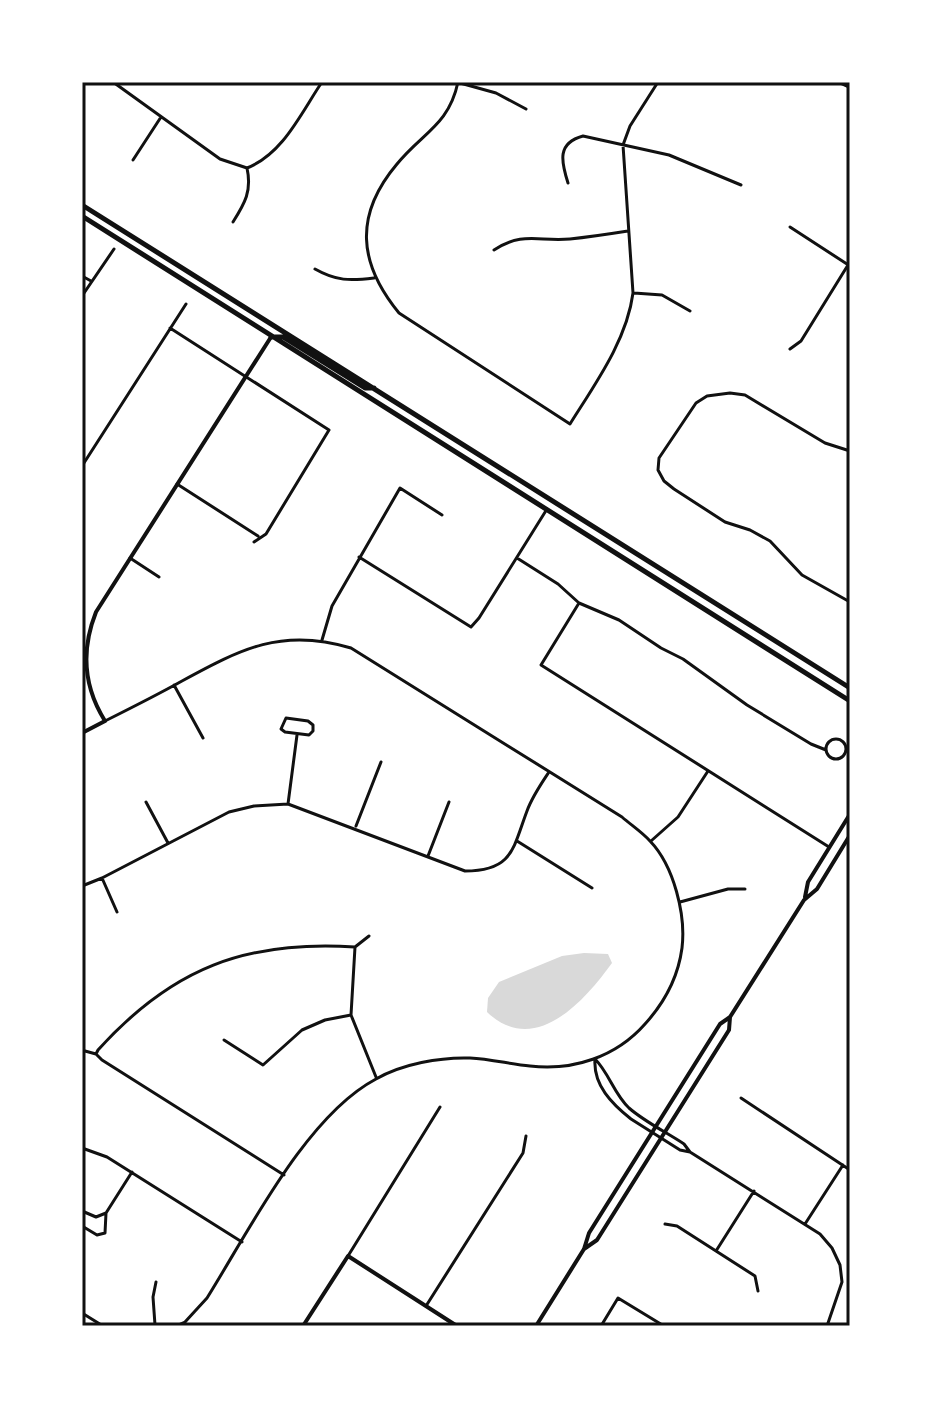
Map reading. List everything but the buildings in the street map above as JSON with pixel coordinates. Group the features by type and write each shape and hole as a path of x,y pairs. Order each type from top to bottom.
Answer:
{"highway":[{"path":"82,205 850,688"},
{"path":"82,216 850,701"},
{"path":"271,337 283,337 365,388 375,388"}],"main road":[{"path":"839,82 850,87"},
{"path":"82,733 105,721 86,675 84,640 96,612 271,337"},
{"path":"804,900 808,882 850,814"},
{"path":"536,1326 584,1249 589,1233 720,1024 730,1017 804,900 817,889 850,835"},
{"path":"584,1249 597,1240 661,1139 729,1030 730,1017"},
{"path":"303,1326 348,1256 457,1326"}],"street":[{"path":"113,82 220,159 247,168 262,163 278,149 322,82"},
{"path":"526,109 496,93 458,82 453,103 431,131 397,164 372,203 365,243 374,278 399,313 570,424 605,368 631,310 633,293 623,145 630,126 658,82"},
{"path":"133,160 161,117"},
{"path":"568,183 563,150 571,139 583,136 669,155 741,185"},
{"path":"233,222 247,200 250,185 247,168"},
{"path":"790,227 849,266 801,341 790,349"},
{"path":"494,250 509,240 524,237 566,239 628,231"},
{"path":"82,296 114,249"},
{"path":"315,269 331,278 348,282 374,278"},
{"path":"82,276 91,281"},
{"path":"633,293 662,295 690,311"},
{"path":"82,466 186,304"},
{"path":"170,328 329,430 266,534 254,542"},
{"path":"850,451 825,443 745,395 730,393 707,396 688,413 659,458 658,470 664,481 725,522 770,541 802,575 850,602"},
{"path":"327,437 332,440"},
{"path":"177,484 259,537"},
{"path":"322,640 332,606 400,488 442,515"},
{"path":"359,557 471,627 547,509"},
{"path":"130,558 159,577"},
{"path":"517,558 558,584 579,603 619,620 683,659 747,705 826,750 832,758 838,759 845,754 846,744 834,739 828,743 826,750"},
{"path":"579,603 541,665 829,847"},
{"path":"105,721 254,646 291,639 322,640 351,648 622,817 651,841 664,861 680,902 684,934 679,965 670,989 641,1029 611,1052 595,1059 547,1067 470,1058 441,1060 377,1078 332,1111 313,1132 197,1311 176,1326"},
{"path":"174,685 203,738"},
{"path":"286,718 308,721 313,725 309,735 297,735 281,729 286,718"},
{"path":"288,804 297,735"},
{"path":"356,828 381,762"},
{"path":"82,886 229,812 254,806 288,804 465,871 485,871 508,856 517,841 527,810 549,771"},
{"path":"651,841 678,817 708,771"},
{"path":"146,802 168,843"},
{"path":"428,856 449,802"},
{"path":"517,841 592,888"},
{"path":"102,878 117,912"},
{"path":"680,902 728,889 745,889"},
{"path":"96,1054 151,999 211,964 240,954 298,945 355,947 369,936"},
{"path":"355,947 351,1015 377,1078"},
{"path":"224,1040 263,1065 302,1030 325,1020 351,1015"},
{"path":"85,1051 96,1054 284,1175"},
{"path":"595,1059 629,1108 684,1144 690,1152"},
{"path":"595,1059 595,1071 603,1091 617,1108 661,1139 690,1152 820,1234 832,1248 840,1265 842,1282 827,1326"},
{"path":"741,1098 850,1170"},
{"path":"348,1256 440,1107"},
{"path":"426,1306 523,1153 526,1136"},
{"path":"82,1148 107,1157 242,1242"},
{"path":"805,1224 843,1165"},
{"path":"82,1226 94,1234 103,1235 106,1231 106,1213 132,1172"},
{"path":"716,1251 754,1191"},
{"path":"82,1211 96,1217 106,1213"},
{"path":"665,1224 677,1226 755,1276 758,1291"},
{"path":"156,1282 153,1297 156,1326"},
{"path":"601,1326 618,1298 664,1326"},
{"path":"82,1313 103,1326"}],"shaded area":[{"path":"608,954 612,963 587,994 556,1019 540,1027 522,1029 505,1024 487,1012 488,998 499,982 562,956"}]}
